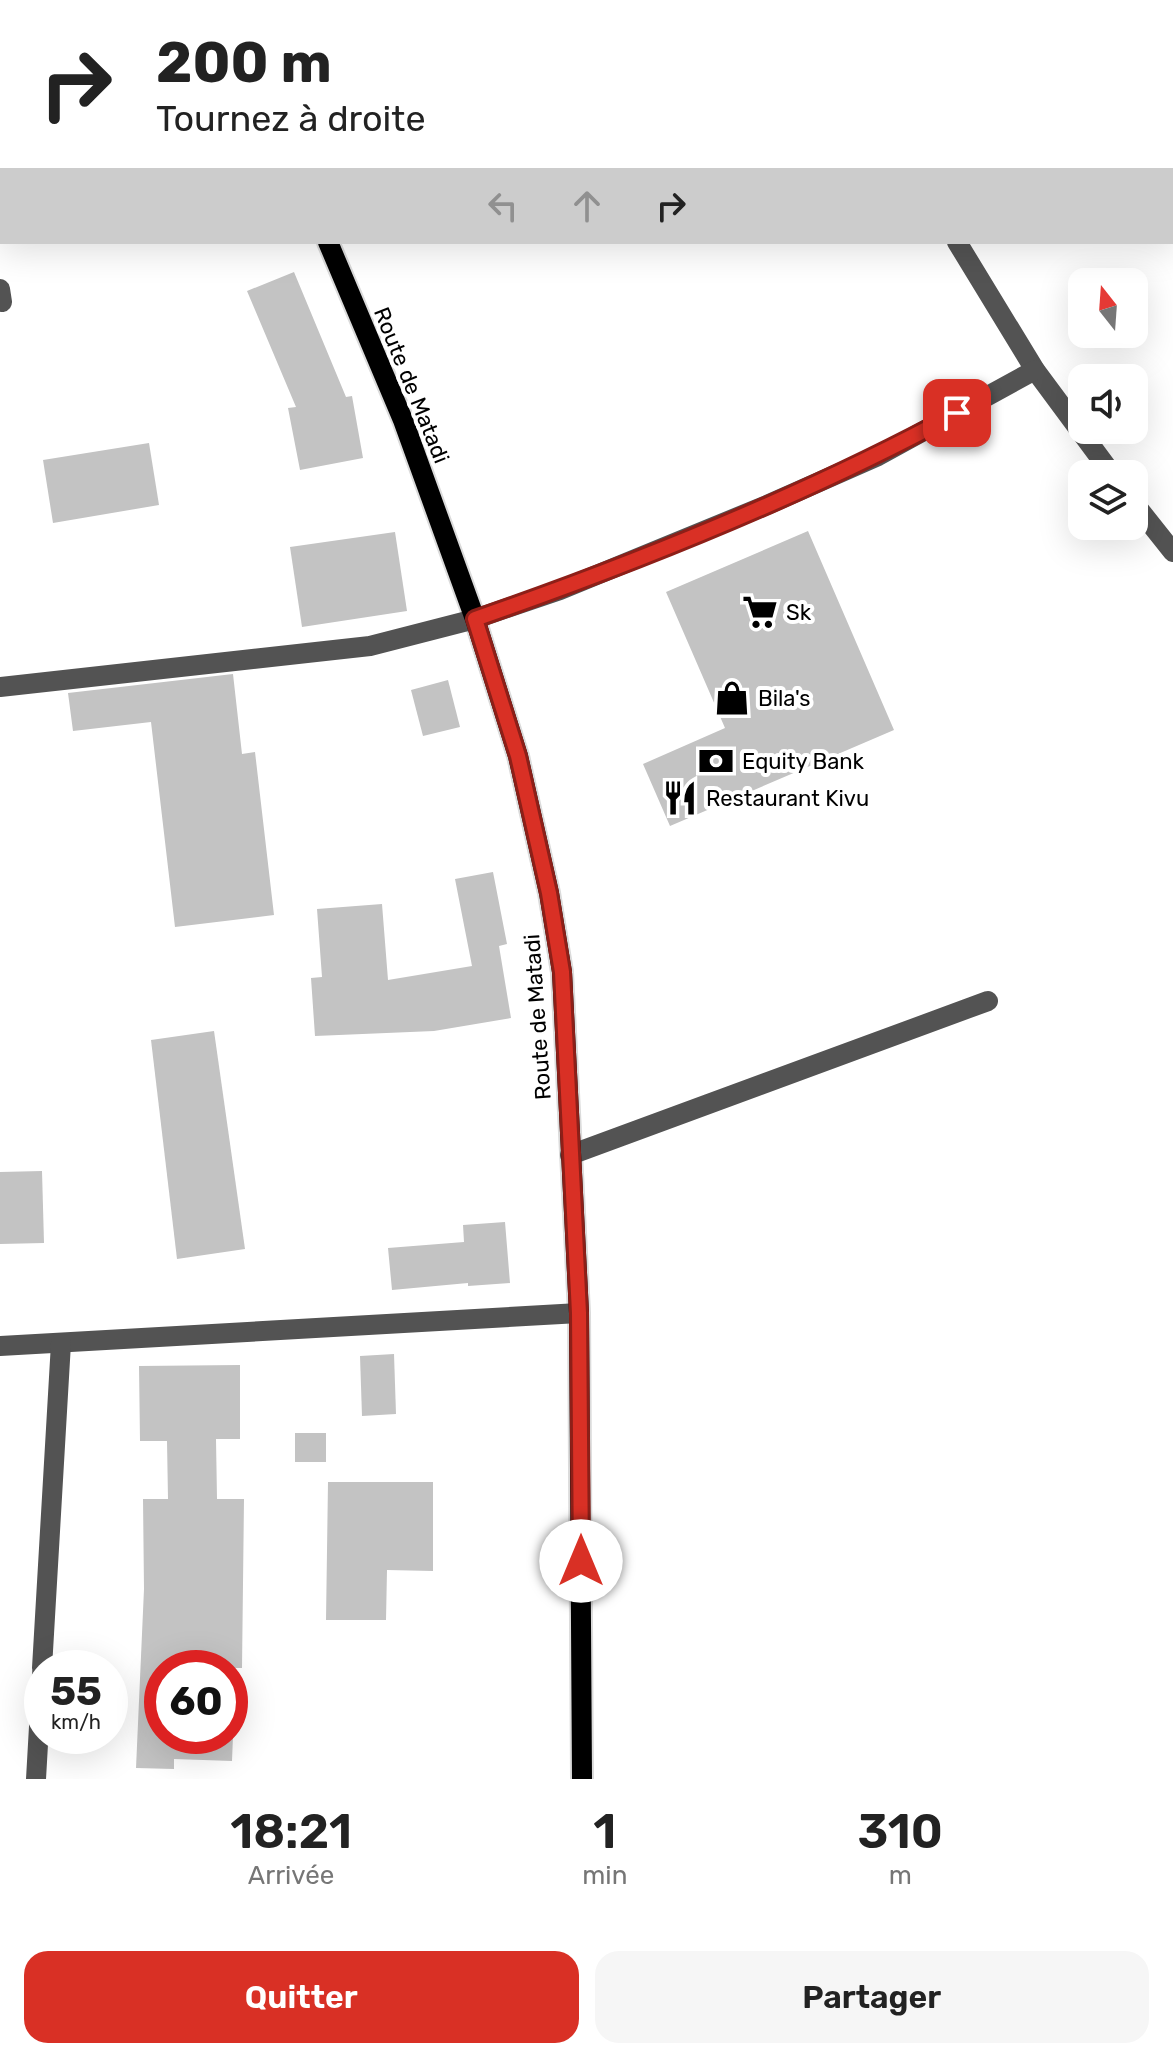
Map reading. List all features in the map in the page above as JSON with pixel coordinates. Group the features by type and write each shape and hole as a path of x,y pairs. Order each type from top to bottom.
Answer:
{"main road":[{"name":"Route de Matadi","path":"329,244 403,420 475,619 518,756 549,893 562,972 579,1313 582,1779"}],"street":[{"path":"958,244 1035,370 1102,460"},
{"path":"0,687 100,673 370,646 475,619 560,590 878,456 1035,370"},
{"path":"1148,521 1173,552"},
{"path":"570,1155 988,1001"},
{"path":"0,1346 579,1313"},
{"path":"43,1650 61,1343"},
{"path":"36,1779 37,1754"}],"building":[{"path":"294,272 346,397 352,396 363,458 300,470 288,408 296,407 247,291"},
{"path":"149,443 159,505 53,523 43,460"},
{"path":"808,531 894,730 670,826 643,764 725,728 666,592"},
{"path":"395,532 407,611 302,627 290,547"},
{"path":"233,674 242,754 255,752 274,915 175,927 151,722 73,731 68,693"},
{"path":"448,680 460,727 423,736 411,690"},
{"path":"493,872 507,944 499,946 511,1018 434,1031 315,1036 311,978 322,977 317,909 382,904 388,980 472,966 455,879"},
{"path":"214,1031 245,1249 177,1259 151,1040"},
{"path":"42,1171 44,1243 0,1244 0,1172"},
{"path":"505,1222 510,1283 468,1286 468,1283 392,1290 388,1248 464,1242 463,1225"},
{"path":"394,1354 396,1414 362,1416 360,1356"},
{"path":"240,1365 240,1439 216,1439 217,1499 244,1499 242,1650 144,1650 144,1754 232,1754 232,1761 174,1759 174,1769 136,1768 144,1589 143,1499 168,1499 167,1441 140,1441 139,1366"},
{"path":"295,1433 326,1433 326,1462 295,1462"},
{"path":"328,1482 433,1482 433,1571 387,1570 386,1620 326,1620"}],"place":[{"name":"Sk","path":"760,612"},
{"name":"Bila's","path":"732,698"},
{"name":"Equity Bank","path":"716,761"},
{"name":"Restaurant Kivu","path":"680,798"}],"route":[{"path":"581,1561 579,1313 562,972 549,893 518,756 475,619 560,590 767,505 878,456 957,413"}]}
